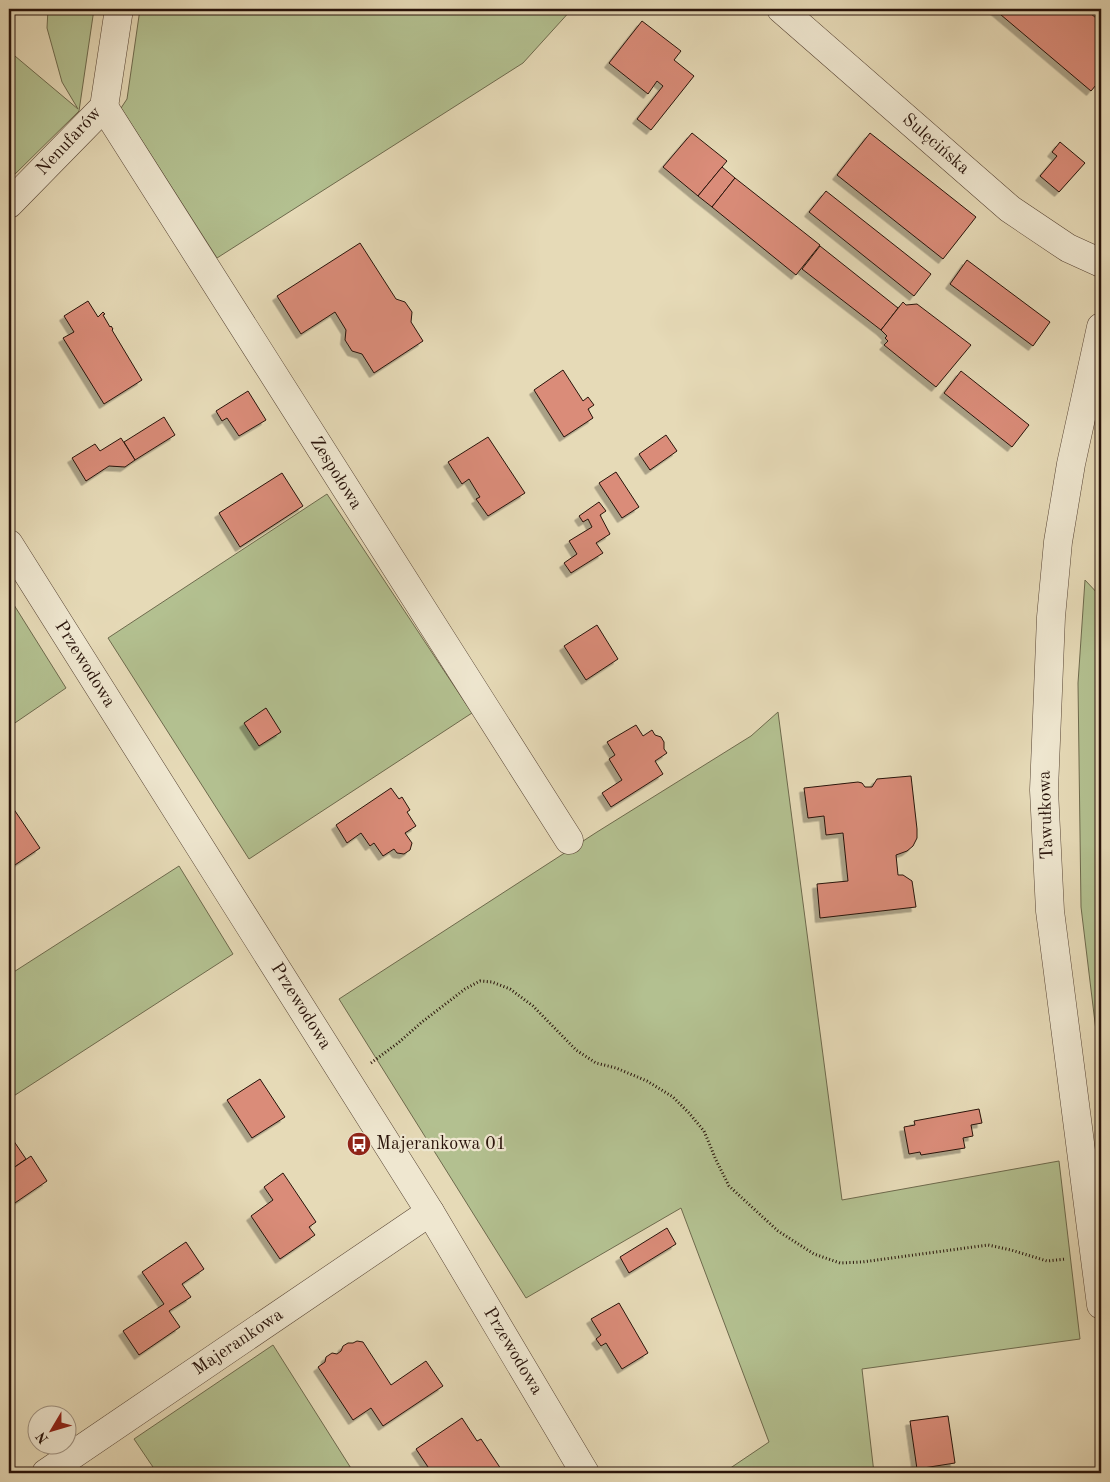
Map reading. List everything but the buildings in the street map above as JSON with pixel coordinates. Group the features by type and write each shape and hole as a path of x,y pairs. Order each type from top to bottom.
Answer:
{"street":[{"name":"Nenufarów","path":"9,204 104,107 119,9"},
{"name":"Sulęcińska","path":"781,9 1010,209 1068,248 1101,263"},
{"name":"Zespołowa","path":"104,107 569,840"},
{"name":"Tawułkowa","path":"1101,327 1071,464 1058,542 1051,618 1044,790 1050,911 1101,1305"},
{"name":"Przewodowa","path":"9,544 430,1212 585,1473"},
{"name":"Majerankowa","path":"46,1473 430,1212"}],"path":[{"path":"371,1063 465,989 480,981 492,982 510,989 533,1006 576,1050 596,1063 616,1068 647,1081 673,1097 704,1131 729,1186 778,1231 814,1254 840,1263 854,1263 988,1245 1047,1261 1094,1257"}],"green space":[{"path":"48,9 94,9 79,111 9,180 9,51 78,109 62,82 47,28"},
{"path":"140,9 572,9 523,63 217,258 121,108 127,99"},
{"path":"327,494 472,713 249,859 108,638"},
{"path":"1085,580 1101,597 1101,1072 1081,907 1078,683"},
{"path":"9,597 66,688 9,727"},
{"path":"778,712 842,1200 1059,1161 1080,1339 862,1369 874,1473 723,1473 769,1442 681,1208 526,1298 339,999 597,832 751,736"},
{"path":"179,866 233,954 9,1099 9,975"},
{"path":"273,1345 354,1473 157,1473 134,1439"}],"place":[{"name":"Majerankowa 01","path":"359,1144"}]}
